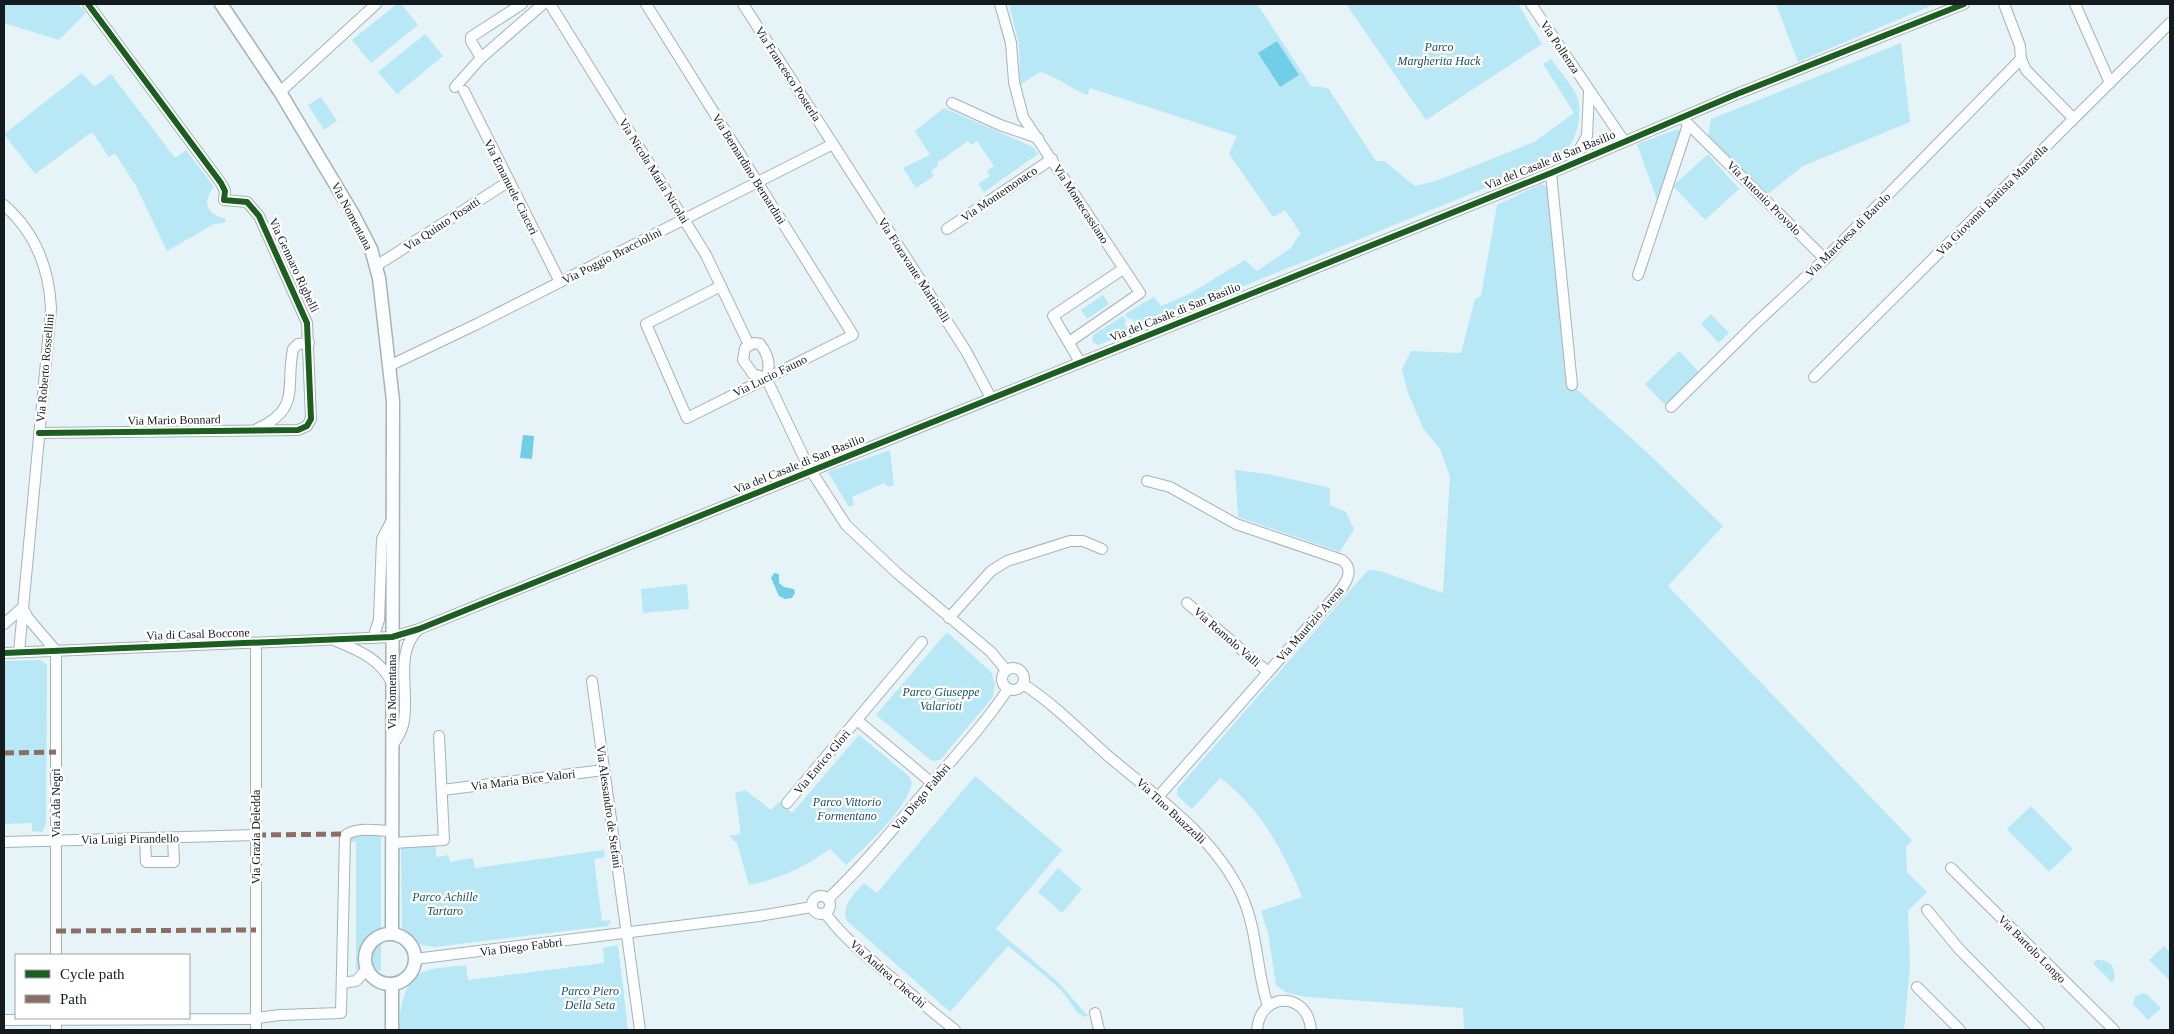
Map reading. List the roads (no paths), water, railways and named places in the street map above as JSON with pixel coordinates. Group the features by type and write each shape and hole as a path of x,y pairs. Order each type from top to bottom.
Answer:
{"main road":[{"name":"Via Nomentana","path":"221,4 280,92 353,214 370,249 382,292 393,401 392,934"},
{"path":"392,934 400,936 410,943 415,959 407,976 392,984 379,981 367,969 365,957 368,946 377,937 392,934"},
{"path":"392,984 392,1030"}],"street":[{"name":"Via Gennaro Righelli","path":"88,4 221,183 225,191 224,200 244,201 256,212 306,319 309,343 311,418 308,426"},
{"path":"280,92 376,4"},
{"path":"522,4 471,36 471,41 481,58 543,4"},
{"name":"Via Nicola Maria Nicolai","path":"550,4 685,220 721,286 749,345"},
{"name":"Via Bernardino Bernardini","path":"646,4 853,335"},
{"name":"Via Francesco Posterla","path":"743,4 833,144"},
{"name":"Via Montecassiano","path":"1000,4 1013,51 1017,96 1023,117 1140,293 1069,342"},
{"name":"Via Pollenza","path":"1532,4 1624,141"},
{"name":"Via del Casale di San Basilio","path":"392,637 419,630 1551,173 1624,141 1685,122 1695,113 1737,94 1964,4"},
{"path":"2004,4 2020,46 2021,59 2026,70 2073,118"},
{"path":"2075,4 2110,83"},
{"name":"Via Giovanni Battista Manzella","path":"1814,377 2170,23"},
{"name":"Via Emanuele Ciaceri","path":"481,58 460,89 560,282"},
{"name":"Via Marchesa di Barolo","path":"1672,407 1755,324 1825,259 2021,59"},
{"path":"1572,164 1587,136 1589,91"},
{"path":"952,103 1000,125 1038,138"},
{"name":"Via Antonio Provolo","path":"1695,113 1702,138"},
{"path":"1638,275 1685,122"},
{"name":"Via Antonio Provolo","path":"1685,122 1825,259"},
{"name":"Via Poggio Bracciolini","path":"390,366 685,220 833,144"},
{"name":"Via Fioravante Martinelli","path":"833,144 966,351 991,398"},
{"name":"Via Montemonaco","path":"947,229 1052,159"},
{"path":"1551,173 1572,384"},
{"name":"Via Quinto Tosatti","path":"376,266 508,182"},
{"name":"Via Roberto Rossellini","path":"4,206 18,219 34,241 42,260 49,288 50,314 22,608 20,652"},
{"path":"1080,362 1053,316 1124,269"},
{"name":"Via Lucio Fauno","path":"721,286 646,324 688,418 853,335"},
{"path":"252,431 273,419 286,404 291,389 293,349 298,344 309,343"},
{"path":"766,378 756,376 747,368 743,353 749,345 757,343 764,349 770,368 766,378 812,470 846,525 990,652 1006,670"},
{"name":"Via Mario Bonnard","path":"39,433 300,430 308,426"},
{"name":"Via Maurizio Arena","path":"1147,480 1170,487 1236,524 1337,558 1348,566 1348,578 1342,589 1158,797"},
{"name":"Via Nomentana","path":"373,638 379,623 382,536 393,518"},
{"path":"950,618 991,572 1007,561 1070,540 1083,541 1102,549"},
{"name":"Via Romolo Valli","path":"1187,603 1268,672"},
{"path":"4,624 22,608 56,651"},
{"name":"Via Nomentana","path":"392,746 401,731 404,718 406,652 410,640 419,630"},
{"name":"Via di Casal Boccone","path":"4,653 392,637"},
{"name":"Via di Casal Boccone","path":"333,640 370,656 384,670 392,683"},
{"name":"Via Enrico Glori","path":"786,803 922,642"},
{"name":"Via Grazia Deledda","path":"256,643 256,1030"},
{"name":"Via Ada Negri","path":"56,651 56,954"},
{"path":"1011,668 1020,670 1025,677 1023,684 1019,689 1008,689 1002,681 1003,674 1011,668"},
{"name":"Via Alessandro de Stefani","path":"592,681 626,934"},
{"name":"Via Tino Buazzelli","path":"1023,684 1158,797 1204,840 1235,882 1247,907 1254,930 1268,1006"},
{"name":"Via Diego Fabbri","path":"828,899 860,868 980,726 1008,689"},
{"name":"Via Enrico Glori","path":"857,720 932,783"},
{"path":"70,1019 157,1025 341,1013 344,838 347,833 359,831 393,837 444,840 439,736"},
{"name":"Via Maria Bice Valori","path":"442,790 604,770"},
{"name":"Via Luigi Pirandello","path":"4,842 256,835"},
{"path":"146,839 146,862 174,862 174,838"},
{"name":"Via Bartolo Longo","path":"1951,868 2114,1030"},
{"path":"821,896 828,899 830,906 825,913 817,914 812,907 813,901 821,896"},
{"name":"Via Diego Fabbri","path":"415,959 626,934 812,907"},
{"path":"1927,910 1960,949 2038,1030"},
{"name":"Via Andrea Checchi","path":"825,913 836,928 853,944 955,1030"},
{"path":"626,934 640,1030"},
{"path":"342,983 356,981 367,969"},
{"path":"1917,987 1960,1030"},
{"path":"1257,1030 1258,1021 1268,1006 1284,1001 1301,1007 1310,1021 1311,1030"},
{"path":"1095,1013 1099,1030"},
{"path":"4,1020 30,1019"}],"water":[{"path":"1277,41 1299,75 1280,87 1258,53"},
{"path":"523,435 534,436 532,459 520,458"},
{"path":"774,573 779,574 779,583 784,587 794,589 795,593 792,598 785,599 779,596 771,578"}],"park label":[{"name":"Parco Margherita Hack","path":"1439,54"},
{"name":"Parco Giuseppe Valarioti","path":"941,699"},
{"name":"Parco Vittorio Formentano","path":"847,809"},
{"name":"Parco Achille Tartaro","path":"445,904"},
{"name":"Parco Piero Della Seta","path":"590,998"}]}
